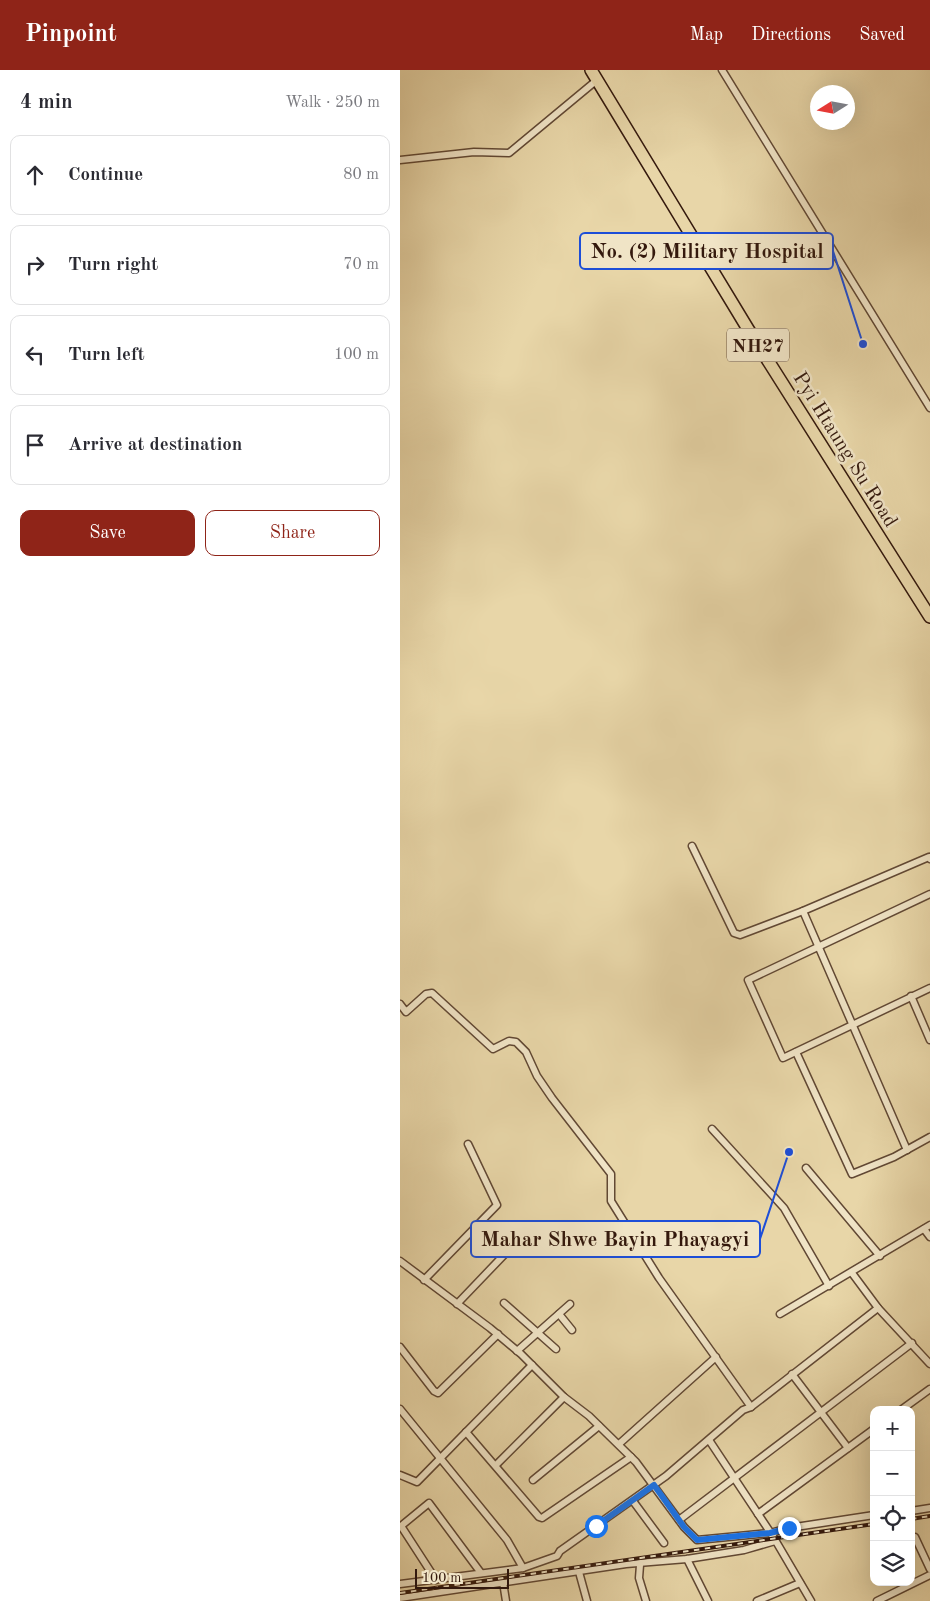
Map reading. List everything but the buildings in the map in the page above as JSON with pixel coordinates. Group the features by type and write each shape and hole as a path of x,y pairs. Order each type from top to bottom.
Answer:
{"highway":[{"name":"Pyi Htaung Su Road","path":"594,75 748,329 930,617"}],"street":[{"path":"722,70 930,408"},
{"path":"400,160 474,152 509,153 594,75"},
{"path":"692,846 734,933 740,935 803,912 929,857 930,859"},
{"path":"930,894 748,980 783,1058 930,988"},
{"path":"803,912 850,1025 906,1150"},
{"path":"400,1004 406,1012 426,994 432,993 493,1049 509,1042 516,1042 526,1052 537,1076 552,1098 611,1174 610,1201 659,1278 751,1408"},
{"path":"911,996 930,1040"},
{"path":"796,1052 852,1174 930,1137"},
{"path":"712,1129 784,1208 829,1286"},
{"path":"424,1280 497,1205 468,1144"},
{"path":"806,1168 880,1256"},
{"path":"780,1314 927,1227 930,1237"},
{"path":"457,1304 524,1234"},
{"path":"400,1261 498,1334 564,1398 619,1444 654,1485 692,1536 701,1541 770,1533 789,1528 870,1516"},
{"path":"852,1273 878,1308 930,1364"},
{"path":"504,1303 556,1349"},
{"path":"517,1351 570,1304"},
{"path":"400,1584 523,1568 557,1556 560,1551 654,1485 742,1410 751,1408 878,1308"},
{"path":"558,1314 572,1330"},
{"path":"400,1347 434,1391 438,1393 498,1334"},
{"path":"679,1520 820,1411 912,1343"},
{"path":"619,1444 716,1357"},
{"path":"400,1475 417,1482 532,1365"},
{"path":"792,1374 848,1448"},
{"path":"907,1406 930,1389"},
{"path":"496,1465 564,1398"},
{"path":"400,1409 507,1540 523,1568"},
{"path":"533,1480 599,1426"},
{"path":"466,1432 539,1517 542,1518 631,1457"},
{"path":"758,1514 870,1433"},
{"path":"709,1440 758,1514 811,1601"},
{"path":"632,1501 664,1543"},
{"path":"436,1580 401,1526 429,1503 482,1573"},
{"path":"915,1510 930,1508"},
{"path":"915,1537 930,1569"},
{"path":"402,1599 626,1564 640,1565 744,1550 775,1541"},
{"path":"686,1559 708,1601"},
{"path":"640,1565 639,1578 646,1601"},
{"path":"579,1572 587,1601"},
{"path":"877,1601 930,1575"},
{"path":"503,1582 506,1601"},
{"path":"757,1601 800,1583"}],"railway":[{"path":"915,1518 930,1516"},
{"path":"400,1593 870,1525"}],"place":[{"name":"No. (2) Military Hospital","path":"863,344"},
{"name":"Mahar Shwe Bayin Phayagyi","path":"789,1152"}],"route":[{"path":"596,1526 654,1485 684,1527 697,1540 770,1533 789,1528"}]}
